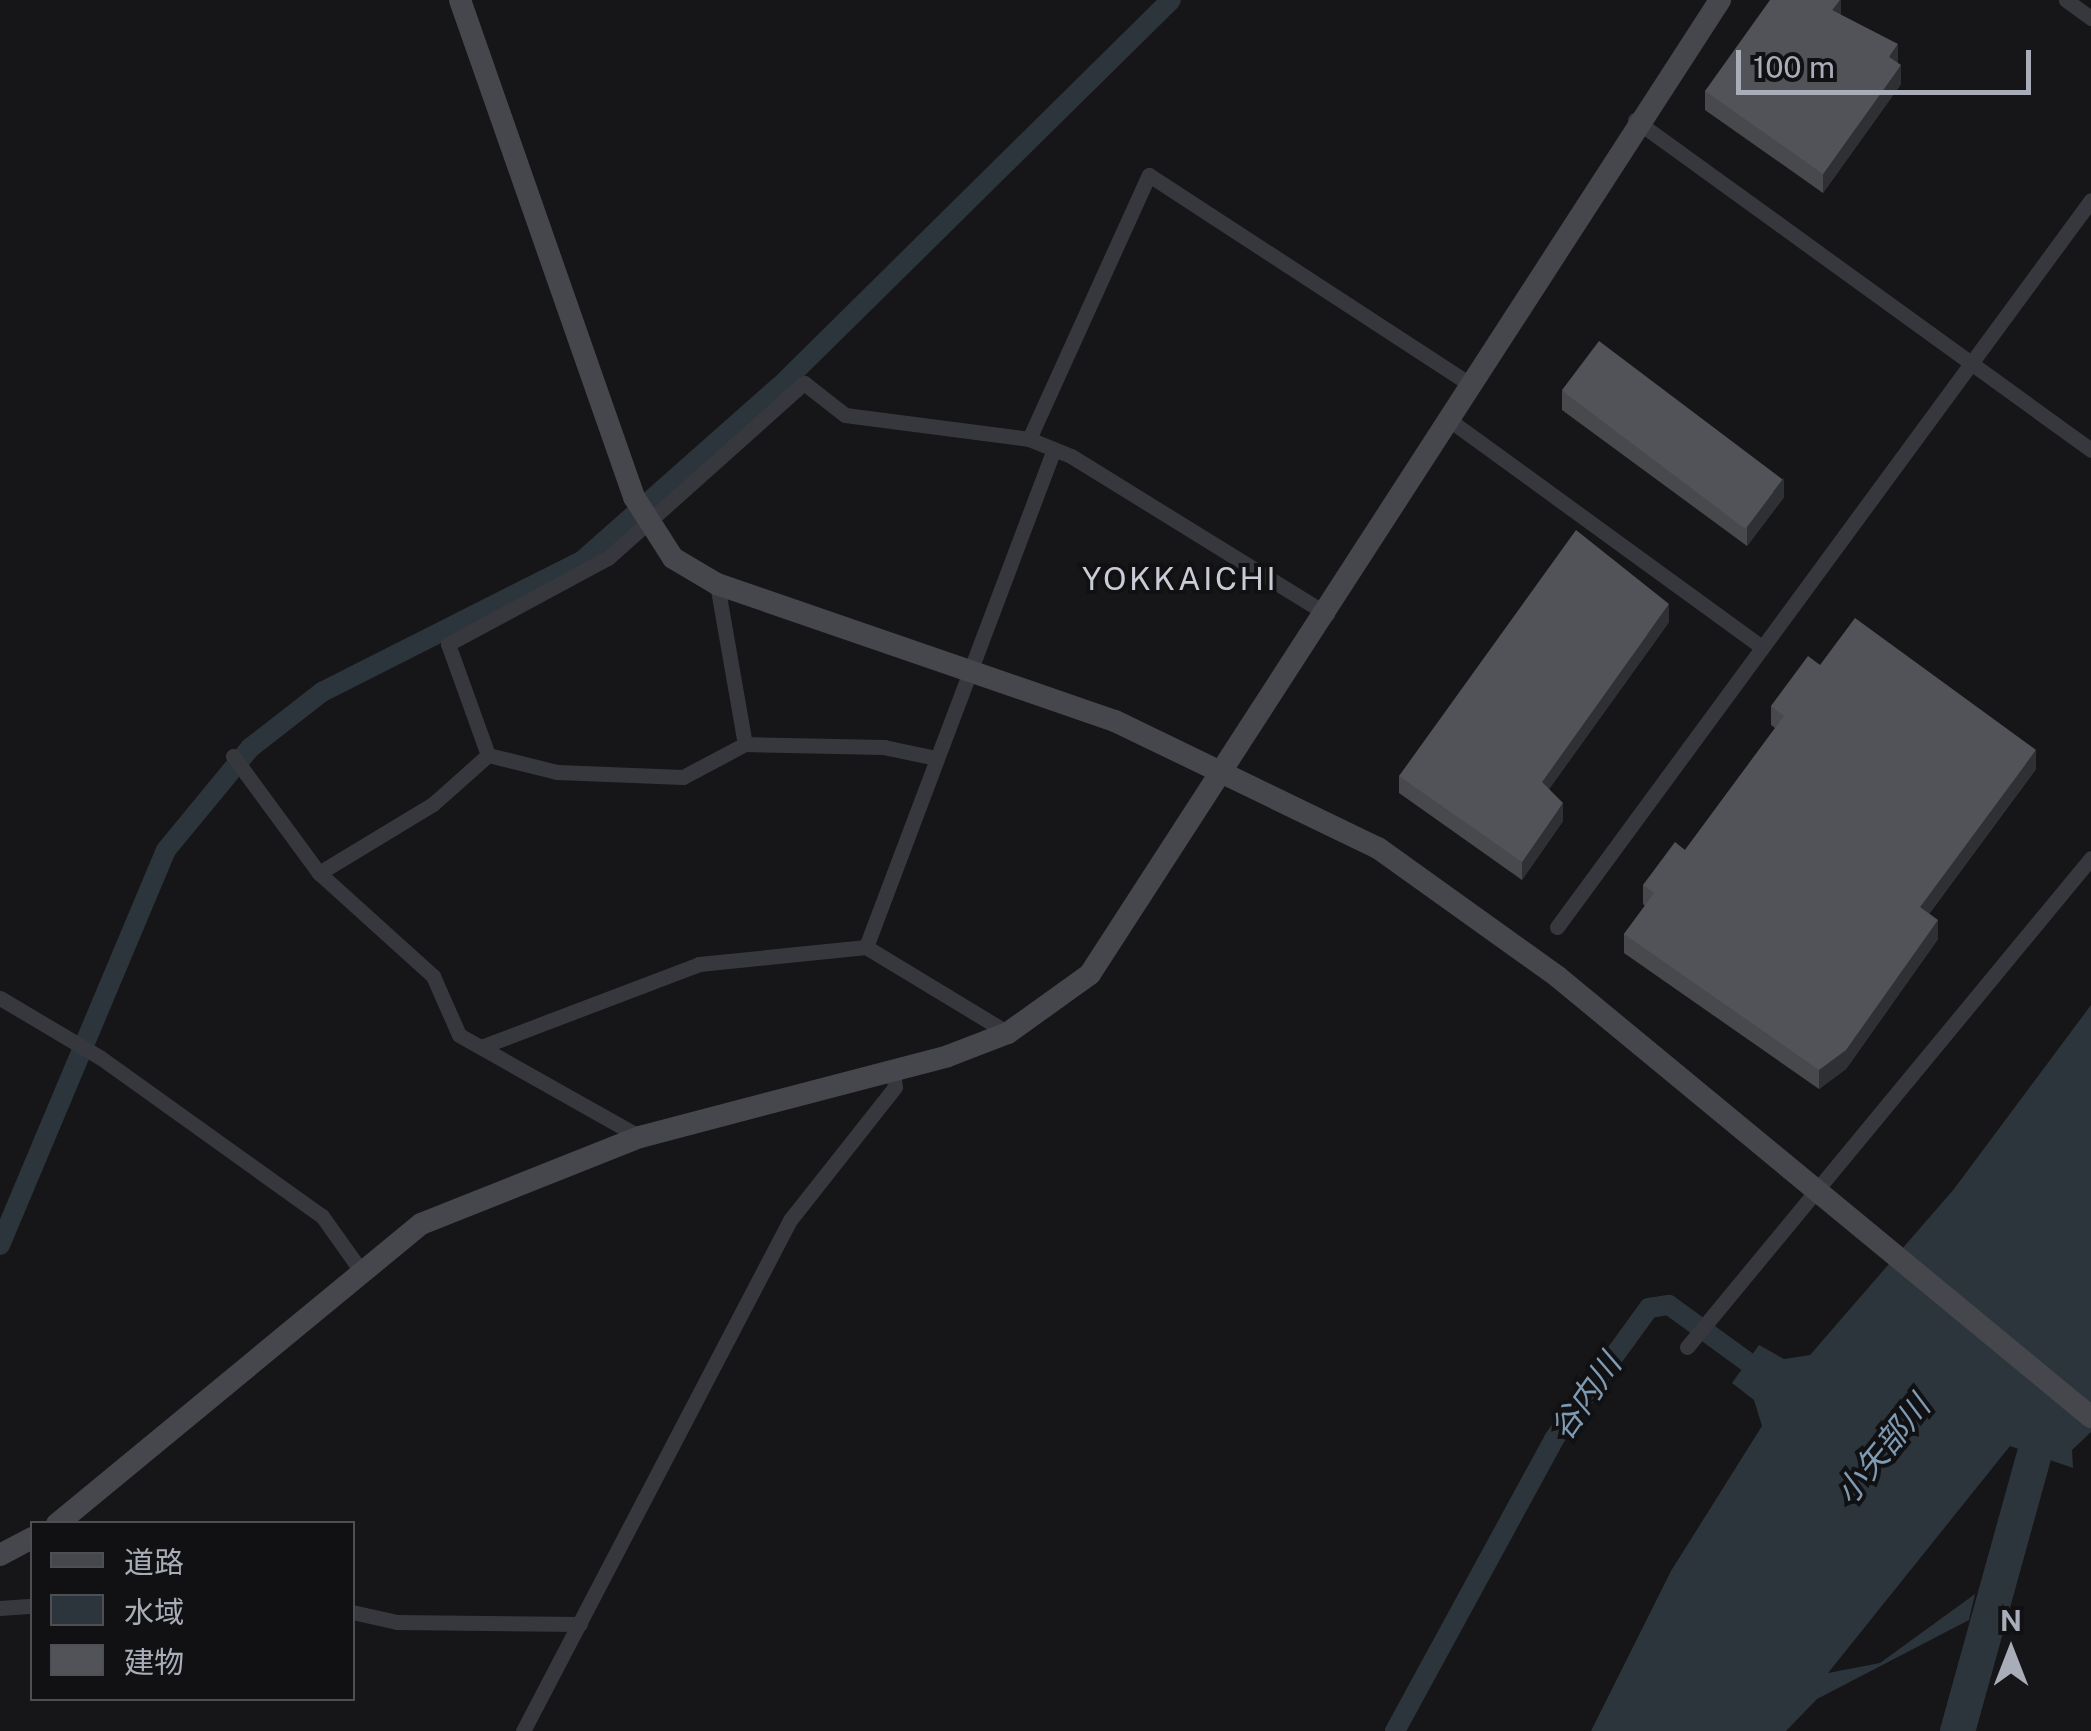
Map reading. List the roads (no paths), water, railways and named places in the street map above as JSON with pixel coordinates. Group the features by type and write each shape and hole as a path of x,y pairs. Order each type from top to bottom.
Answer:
{"street":[{"path":"460,0 642,515 673,558 717,584 1230,768 1437,886 2091,1417"},
{"path":"61,1521 359,1268 476,1198 640,1137 893,1072 1008,1034 1090,974 1230,768 1636,120 1720,0"},
{"path":"2066,0 2091,18"},
{"path":"1636,120 2091,450"},
{"path":"1030,439 1149,174 1470,384"},
{"path":"1557,927 1969,361 2091,200"},
{"path":"488,756 448,644 520,612 804,383 845,415 1030,439 1054,449 1327,614"},
{"path":"1448,420 1761,646"},
{"path":"866,947 964,670 1054,449"},
{"path":"717,584 744,744"},
{"path":"488,756 557,772 683,777 744,744 884,746 936,758"},
{"path":"233,756 319,873 434,976 452,1026 640,1137"},
{"path":"319,873 433,804 488,756"},
{"path":"1687,1347 1822,1195 2091,858"},
{"path":"481,1046 700,964 866,947 1008,1034"},
{"path":"0,998 80,1045 322,1216 359,1268"},
{"path":"522,1731 790,1220 895,1087 893,1072"},
{"path":"0,1555 30,1539"},
{"path":"0,1608 30,1606"},
{"path":"355,1613 397,1622 580,1624"}],"water":[{"name":"小矢部川","path":"2091,1005 2091,1432 2072,1450 2073,1468 2010,1446 1828,1673 1880,1663 1975,1594 1969,1620 1817,1699 1786,1731 1591,1731 1671,1571 1762,1426 1754,1400 1732,1383 1759,1345 1784,1359 1810,1355 1954,1189"}],"waterway":[{"path":"0,1245 166,850 250,748 322,692 583,560 780,386 1171,0"},
{"name":"谷内川","path":"1395,1731 1554,1439 1649,1308 1669,1305 1768,1377"},
{"path":"1957,1731 2046,1409"}],"district":[{"name":"YOKKAICHI","path":"1180,579"}]}
